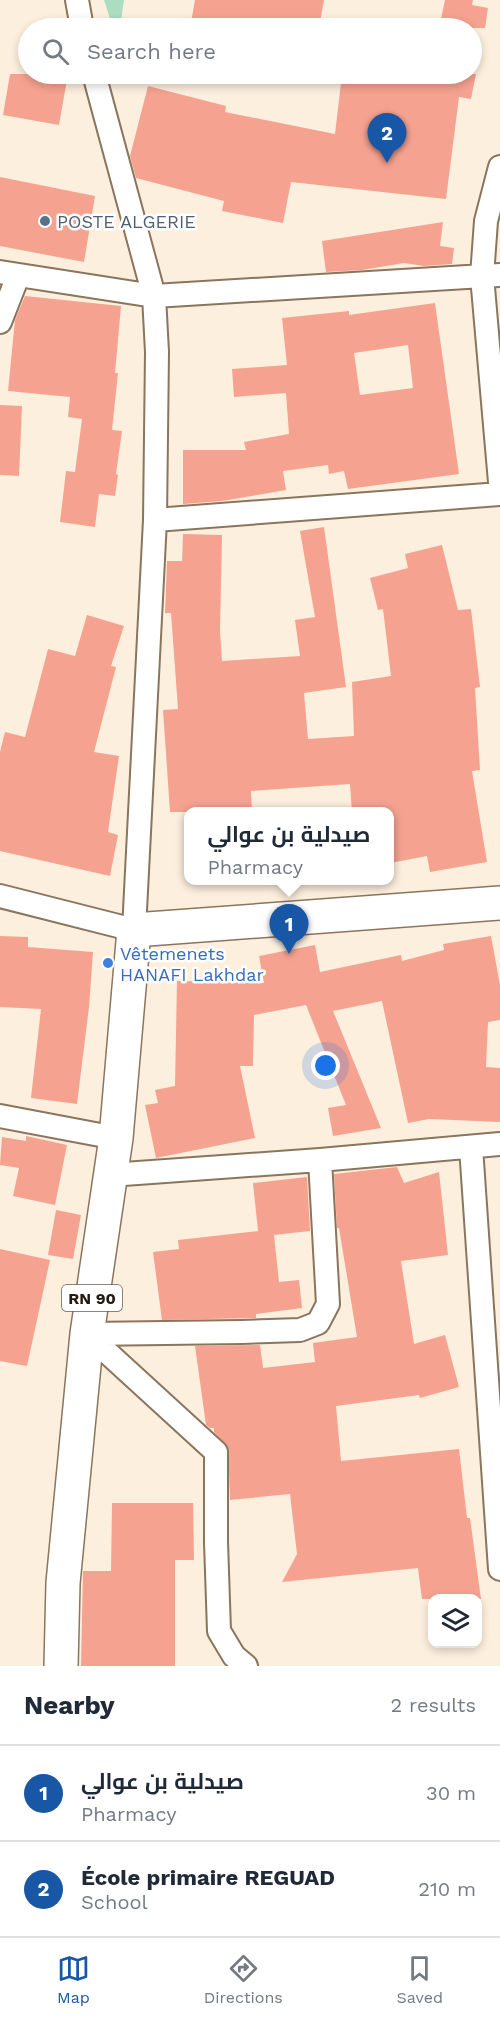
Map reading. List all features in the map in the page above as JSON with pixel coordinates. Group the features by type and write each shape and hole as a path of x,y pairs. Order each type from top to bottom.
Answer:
{"main road":[{"path":"134,930 500,903"},
{"name":"RN 90","path":"61,1666 63,1583 87,1334 116,1138 134,930"}],"street":[{"path":"76,0 80,18"},
{"name":"RN 90","path":"97,84 154,296 157,352 155,520 134,930"},
{"path":"500,167 486,221 491,275 500,482"},
{"path":"0,322 9,274 154,296 491,275"},
{"path":"155,520 500,494"},
{"path":"0,896 134,930"},
{"path":"0,1116 116,1138"},
{"path":"110,1175 500,1144"},
{"path":"471,1147 500,1569"},
{"path":"87,1334 300,1330 318,1323 328,1304 320,1160"},
{"path":"87,1334 216,1452 219,1631 234,1656 246,1666"}],"green space":[{"path":"104,0 124,0 121,18 110,18"}],"building":[{"path":"195,0 324,0 321,18 192,18"},
{"path":"445,0 473,0 472,5 488,8 485,28 482,28 482,18 441,18"},
{"path":"10,74 18,74 18,84 66,84 59,125 3,115"},
{"path":"341,84 474,84 471,99 459,97 446,199 291,182 283,223 222,211 224,201 136,178 130,156 148,86 226,106 225,112 335,134"},
{"name":"POSTE ALGERIE","path":"0,177 95,196 84,262 0,246"},
{"path":"443,222 440,246 454,248 452,264 424,266 404,263 362,270 326,272 322,241"},
{"path":"25,296 121,306 115,373 118,373 112,430 122,431 116,474 118,475 115,496 99,494 95,527 60,522 66,471 75,472 82,419 68,417 70,397 8,391 15,320"},
{"path":"435,303 459,474 348,489 344,471 329,474 328,465 283,471 286,490 222,501 183,504 183,450 246,450 244,442 289,434 286,393 234,397 232,369 287,365 282,318 349,311 349,315","holes":["408,345 413,388 360,395 354,353"]},
{"path":"0,405 22,406 19,476 0,475"},
{"path":"324,527 346,687 304,693 308,739 354,736 352,682 391,676 383,609 378,610 370,578 408,568 405,554 442,545 458,610 471,609 480,687 475,688 480,770 472,771 487,862 430,872 427,856 394,862 394,807 352,807 350,784 251,791 252,807 184,807 184,812 170,812 163,710 178,709 171,613 165,613 167,561 182,561 183,534 222,535 220,631 222,661 300,656 295,620 315,617 300,531"},
{"path":"87,615 124,626 111,666 116,667 94,752 119,756 108,832 118,835 110,876 0,851 0,752 5,732 25,737 48,649 75,656"},
{"path":"0,936 28,937 28,947 93,952 77,1104 31,1098 41,1009 0,1007"},
{"path":"491,936 500,985 500,1020 488,1022 486,1067 500,1068 500,1122 429,1119 408,1123 382,1001 333,1011 381,1128 333,1136 328,1108 346,1105 306,1005 254,1015 253,1066 240,1066 255,1138 156,1158 145,1105 158,1103 155,1090 175,1086 177,981 264,983 259,956 315,945 320,972 401,955 402,961 444,950 443,944"},
{"path":"26,1136 67,1145 55,1205 13,1196 19,1168 0,1165 2,1137 26,1141"},
{"path":"397,1167 404,1183 439,1172 448,1255 401,1261 414,1344 445,1335 459,1387 420,1398 419,1395 336,1406 341,1461 459,1449 467,1518 470,1518 480,1594 428,1594 428,1599 422,1599 418,1568 282,1582 297,1554 290,1494 230,1500 228,1447 214,1432 214,1428 206,1425 195,1346 260,1345 263,1368 315,1362 313,1343 357,1337 339,1228 337,1228 334,1174"},
{"path":"307,1177 310,1231 274,1235 279,1282 299,1280 302,1308 256,1314 256,1318 162,1320 153,1252 179,1249 178,1240 258,1231 253,1183"},
{"path":"56,1210 81,1215 73,1259 48,1255"},
{"path":"0,1249 50,1260 27,1366 0,1361"},
{"path":"112,1503 193,1503 194,1560 175,1560 175,1666 81,1666 83,1571 111,1571"}],"place":[{"name":"École primaire REGUAD","path":"387,163"},
{"name":"POSTE ALGERIE","path":"45,221"},
{"name":"صيدلية بن عوالي","path":"289,954"},
{"name":"Vêtemenets HANAFI Lakhdar","path":"108,963"}]}
